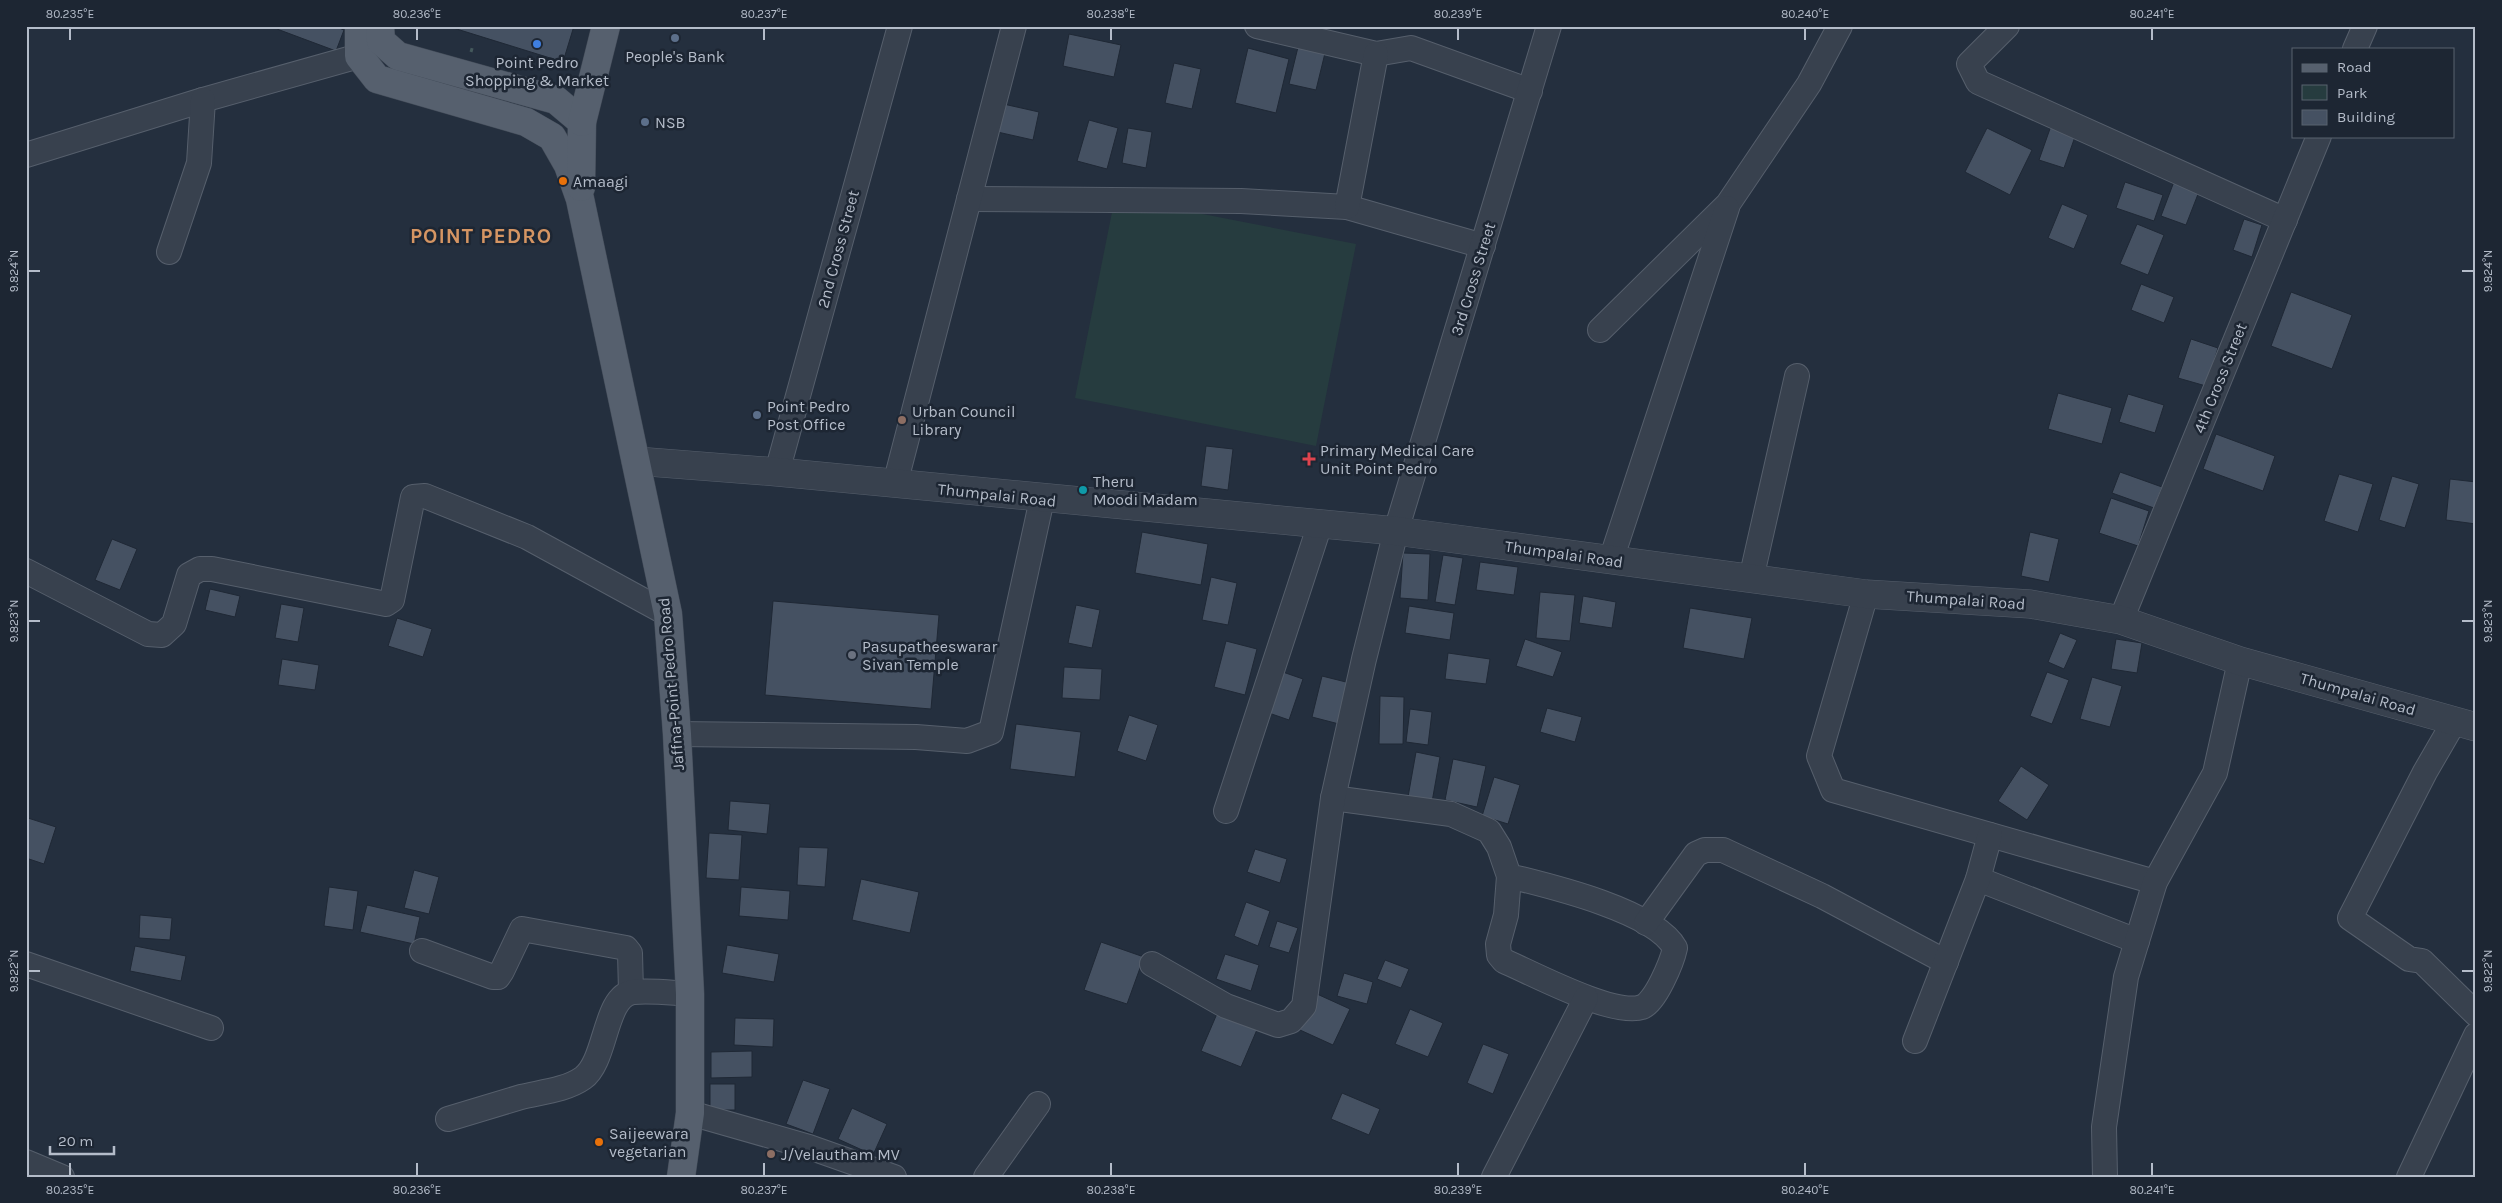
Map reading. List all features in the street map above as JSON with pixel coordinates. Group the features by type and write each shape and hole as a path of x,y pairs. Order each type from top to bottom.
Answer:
{"main road":[{"path":"359,26 359,56"},
{"path":"380,26 381,41 398,56 556,100 582,122"},
{"name":"Jaffna-Point Pedro Road","path":"580,199 582,122 606,26"},
{"name":"Jaffna-Point Pedro Road","path":"359,56 377,79 526,122 552,137 568,165 580,199 668,614 677,734 690,994 690,1114 681,1177"}],"street":[{"name":"2nd Cross Street","path":"777,472 900,26"},
{"path":"895,484 1014,26"},
{"path":"1257,26 1376,54 1411,48 1530,91"},
{"name":"3rd Cross Street","path":"1152,964 1226,1006 1278,1025 1291,1021 1304,1006 1333,798 1364,659 1396,531 1549,26"},
{"path":"1600,330 1728,204 1809,84 1840,26"},
{"path":"2007,26 1969,64 1978,82 2285,220"},
{"path":"2356,48 2365,26"},
{"path":"1347,207 1376,54"},
{"path":"26,155 203,100 359,56"},
{"path":"169,252 200,163 203,100"},
{"name":"4th Cross Street","path":"2121,620 2319,138"},
{"path":"969,199 1240,201 1347,207 1483,246"},
{"path":"1611,560 1728,204"},
{"path":"1751,579 1797,376"},
{"name":"Thumpalai Road","path":"636,461 777,472 1042,499 1396,531 1866,594 2030,604 2121,620 2240,661 2465,724"},
{"path":"26,571 148,634 162,635 174,624 189,575 200,569 212,569 386,604 392,600 412,497 425,496 527,537 668,614"},
{"path":"677,734 916,737 967,741 991,732 1042,499"},
{"path":"1226,811 1320,524"},
{"path":"1866,594 1819,756 1833,790 2155,882"},
{"path":"2105,1177 2104,1128 2126,977 2155,882 2215,773 2240,661"},
{"path":"2465,724 2425,772 2350,918 2409,959 2422,961 2476,1014"},
{"path":"1333,798 1451,814 1489,831 1499,847 1510,876 1506,915 1498,944 1499,955 1504,961 1586,998 1630,1009 1641,1008 1650,1002 1673,957 1675,948 1669,938 1646,923 1581,894 1510,876"},
{"path":"1915,1041 1978,879 1990,835"},
{"path":"1646,923 1696,854 1705,850 1723,850 1822,896 1946,962"},
{"path":"1978,879 2137,941"},
{"path":"422,951 493,977 498,977 522,929 617,946 626,948 630,953 631,992"},
{"path":"26,964 210,1028"},
{"path":"448,1119 521,1097 569,1086 584,1078 595,1067 614,1008 622,998 631,992 690,994"},
{"path":"1494,1177 1586,998"},
{"path":"2409,1177 2476,1035"},
{"path":"986,1177 1038,1104"},
{"path":"690,1114 809,1147 894,1177"},
{"path":"26,1162 62,1177"}],"green space":[{"path":"1115,197 1356,244 1316,446 1075,398"}],"building":[{"path":"278,26 334,26 344,30 336,51 277,29"},
{"name":"Point Pedro Shopping & Market","path":"447,26 574,26 563,62"},
{"path":"1069,34 1121,45 1114,77 1063,66"},
{"path":"1299,43 1326,49 1316,90 1289,84"},
{"path":"1248,48 1289,59 1276,113 1235,103"},
{"path":"1174,63 1201,69 1192,109 1165,103"},
{"path":"999,103 1039,112 1033,140 993,131"},
{"path":"1089,120 1118,128 1107,169 1077,161"},
{"path":"2052,123 2077,131 2064,168 2039,160"},
{"path":"1128,128 1152,132 1146,168 1122,163"},
{"path":"1987,128 2032,150 2010,195 1965,172"},
{"path":"2175,179 2200,189 2186,225 2161,216"},
{"path":"2125,182 2163,195 2154,221 2116,208"},
{"path":"2062,204 2088,215 2074,249 2048,238"},
{"path":"2244,219 2262,225 2252,257 2233,250"},
{"path":"2137,224 2164,235 2148,275 2120,264"},
{"path":"2141,284 2174,297 2164,323 2131,310"},
{"path":"2291,292 2352,315 2332,369 2271,346"},
{"path":"2191,339 2218,348 2206,386 2178,378"},
{"path":"2058,393 2112,408 2102,444 2048,429"},
{"path":"2128,394 2164,405 2155,433 2119,422"},
{"path":"2216,434 2275,456 2263,491 2203,469"},
{"path":"1206,446 1233,449 1228,490 1201,486"},
{"path":"2120,472 2162,487 2154,508 2112,493"},
{"path":"2339,474 2373,484 2358,532 2324,521"},
{"path":"2392,476 2419,484 2405,528 2379,520"},
{"path":"2450,479 2476,482 2476,524 2446,520"},
{"path":"2111,498 2149,511 2138,546 2099,533"},
{"path":"1142,532 1208,544 1201,585 1135,573"},
{"path":"2030,532 2059,539 2049,582 2021,576"},
{"path":"112,539 137,549 120,590 95,580"},
{"path":"1403,553 1430,554 1428,600 1400,598"},
{"path":"1443,555 1463,558 1455,605 1435,602"},
{"path":"1480,562 1518,567 1514,595 1476,590"},
{"path":"1211,577 1237,583 1228,625 1202,620"},
{"path":"210,589 240,596 235,617 205,610"},
{"path":"1540,592 1575,595 1570,641 1536,638"},
{"path":"1583,596 1616,602 1612,628 1579,623"},
{"name":"Pasupatheeswarar Sivan Temple","path":"773,601 939,615 931,709 765,695"},
{"path":"281,604 304,608 298,642 275,638"},
{"path":"1076,605 1100,610 1092,648 1068,643"},
{"path":"1409,606 1454,613 1450,640 1405,633"},
{"path":"1690,608 1752,618 1744,659 1683,648"},
{"path":"397,618 432,629 423,657 388,646"},
{"path":"2060,633 2077,640 2064,669 2048,662"},
{"path":"1525,639 1562,652 1553,677 1516,666"},
{"path":"2116,639 2142,643 2137,673 2111,669"},
{"path":"1226,641 1257,649 1245,695 1214,687"},
{"path":"1448,653 1490,659 1486,684 1445,679"},
{"path":"282,659 319,665 315,690 278,685"},
{"path":"1064,667 1102,669 1100,700 1062,698"},
{"path":"1277,670 1303,679 1289,720 1263,711"},
{"path":"2047,672 2069,680 2052,724 2030,716"},
{"path":"1322,676 1350,683 1339,724 1312,717"},
{"path":"2092,677 2122,686 2110,727 2080,719"},
{"path":"1380,696 1404,697 1403,744 1379,744"},
{"path":"1547,708 1582,717 1575,742 1540,732"},
{"path":"1410,709 1432,712 1428,745 1406,742"},
{"path":"1129,715 1158,725 1146,761 1117,751"},
{"path":"1016,724 1081,732 1075,777 1010,769"},
{"path":"1416,752 1440,757 1432,802 1408,797"},
{"path":"1453,759 1486,766 1477,807 1445,800"},
{"path":"2021,766 2049,785 2027,820 1998,801"},
{"path":"1494,777 1520,785 1508,824 1482,816"},
{"path":"730,801 770,804 767,834 728,830"},
{"path":"28,818 56,827 44,864 26,858"},
{"path":"709,833 742,835 739,880 706,878"},
{"path":"799,847 828,848 825,887 797,885"},
{"path":"1255,849 1287,859 1280,883 1247,872"},
{"path":"414,870 439,877 429,914 404,908"},
{"path":"861,879 919,892 910,933 852,920"},
{"path":"329,887 358,891 353,930 324,926"},
{"path":"741,887 790,891 788,920 739,916"},
{"path":"1246,902 1270,911 1258,946 1234,936"},
{"path":"367,905 420,917 414,944 360,932"},
{"path":"140,915 172,918 170,940 139,938"},
{"path":"1277,921 1298,928 1289,953 1269,947"},
{"path":"1101,942 1144,957 1127,1004 1084,990"},
{"path":"727,945 779,954 774,982 722,973"},
{"path":"135,946 186,956 181,981 130,971"},
{"path":"1225,954 1259,965 1251,991 1216,979"},
{"path":"1385,960 1409,969 1401,988 1377,979"},
{"path":"1344,973 1373,982 1367,1004 1337,996"},
{"path":"1317,994 1350,1009 1333,1045 1300,1030"},
{"path":"1219,1009 1259,1025 1241,1067 1201,1051"},
{"path":"1410,1009 1443,1023 1428,1057 1395,1044"},
{"path":"735,1018 774,1019 773,1047 734,1045"},
{"path":"1483,1044 1509,1054 1493,1094 1467,1083"},
{"path":"752,1051 752,1077 711,1078 711,1052"},
{"path":"803,1080 830,1089 813,1134 786,1124"},
{"path":"710,1084 735,1084 735,1110 710,1110"},
{"path":"1342,1093 1380,1109 1369,1135 1331,1119"},
{"path":"852,1108 887,1124 873,1155 838,1139"}],"place":[{"name":"People's Bank","path":"675,38"},
{"name":"Point Pedro Shopping & Market","path":"537,44"},
{"name":"NSB","path":"645,122"},
{"name":"Amaagi","path":"563,181"},
{"name":"Point Pedro Post Office","path":"757,415"},
{"name":"Urban Council Library","path":"902,420"},
{"name":"Primary Medical Care Unit Point Pedro","path":"1309,459"},
{"name":"Theru Moodi Madam","path":"1083,490"},
{"name":"Pasupatheeswarar Sivan Temple","path":"852,655"},
{"name":"Saijeewara vegetarian","path":"599,1142"},
{"name":"J/Velautham MV","path":"771,1154"}],"district":[{"name":"POINT PEDRO","path":"481,236"}]}
